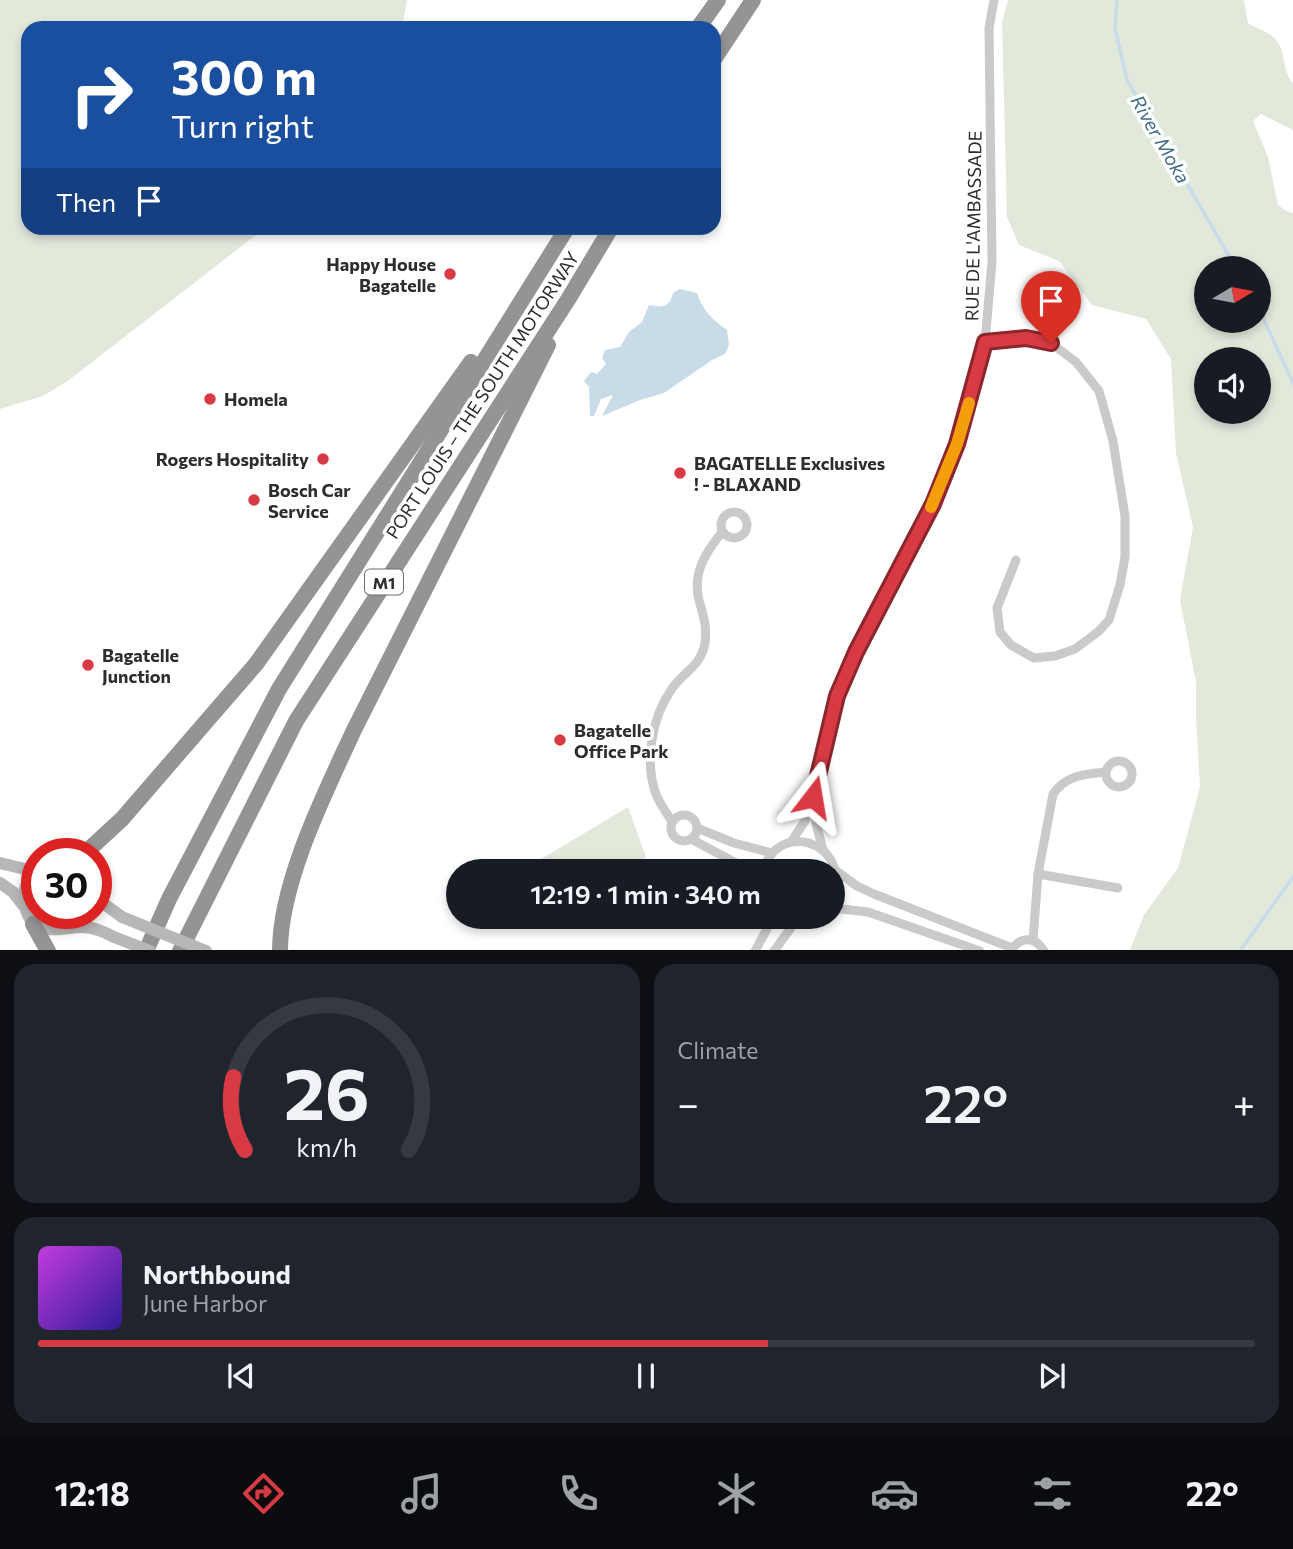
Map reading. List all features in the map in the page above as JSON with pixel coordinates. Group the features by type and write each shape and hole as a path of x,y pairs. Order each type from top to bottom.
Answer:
{"highway":[{"path":"703,21 718,0"},
{"path":"721,49 753,0"},
{"path":"101,838 122,819 256,664 562,235"},
{"name":"PORT LOUIS – THE SOUTH MOTORWAY","path":"148,950 169,899 279,689 562,235"},
{"name":"PORT LOUIS – THE SOUTH MOTORWAY","path":"180,950 296,721 607,235"},
{"path":"280,950 283,909 327,789 569,298"},
{"path":"36,929 48,950"}],"main road":[{"path":"0,863 21,868"},
{"path":"0,884 13,892 21,902"},
{"path":"112,910 122,917 206,950"},
{"path":"95,929 148,950"}],"street":[{"path":"721,51 763,0"},
{"name":"RUE DE L'AMBASSADE","path":"813,797 837,696 856,652 933,504 957,444 985,342 992,262 989,28 994,0"},
{"path":"985,342 1026,338 1051,343 1076,362 1099,391 1113,441 1125,516 1125,557 1109,620 1099,632 1075,649 1055,656 1034,658 1011,645 1000,632 997,608 1016,560"},
{"path":"722,532 706,553 698,576 699,597 705,616 703,650 694,668 672,689 661,710 651,743 650,769 656,794 672,822 671,830 675,838 683,841 691,839 729,859"},
{"path":"1033,940 1038,874 1053,794 1059,785 1073,777 1106,772"},
{"path":"791,842 805,821 813,797"},
{"path":"813,797 823,850"},
{"path":"672,822 679,816 687,815 695,820 697,828 691,839"},
{"path":"697,828 734,843 772,853"},
{"path":"769,859 781,846 803,841 814,844 831,859"},
{"path":"1038,874 1118,888"},
{"path":"845,877 874,894 1012,949 1021,940 1033,940 1044,950"},
{"path":"845,909 868,912 980,950"},
{"path":"755,950 767,929"},
{"path":"774,950 790,929"}],"shaded area":[{"path":"0,0 407,0 403,21 21,21 21,235 256,235 69,380 43,396 0,409"},
{"path":"1008,0 1244,0 1248,23 1277,42 1293,83 1293,130 1261,114 1253,121 1268,157 1278,205 1293,213 1293,950 1130,950 1144,915 1178,868 1200,787 1196,682 1180,600 1193,527 1176,453 1171,359 1146,319 1092,305 1059,261 1019,245 1007,217 1002,22"},
{"path":"628,807 646,857 642,859 541,859"}],"water":[{"path":"680,289 697,293 709,314 727,330 729,345 725,354 664,393 602,416 613,395 601,399 594,416 590,416 589,387 584,381 591,372 597,374 606,364 602,358 605,350 620,347 629,332 642,322 649,305 665,305 673,293"}],"waterway":[{"name":"River Moka","path":"1117,0 1115,28 1127,80 1229,256"},
{"name":"River Moka","path":"1270,333 1293,383"},
{"name":"River Moka","path":"1241,950 1293,877"}],"slow traffic":[{"path":"931,507 957,444 969,403"}],"place":[{"name":"Happy House Bagatelle","path":"450,274"},
{"name":"Homela","path":"210,399"},
{"name":"Rogers Hospitality","path":"323,459"},
{"name":"BAGATELLE Exclusives ! - BLAXAND","path":"680,473"},
{"name":"Bosch Car Service","path":"254,500"},
{"name":"Bagatelle Junction","path":"88,665"},
{"name":"Bagatelle Office Park","path":"560,740"}],"route":[{"path":"813,797 837,696 856,652 933,504 957,444 985,342 1026,338 1051,343"}]}
